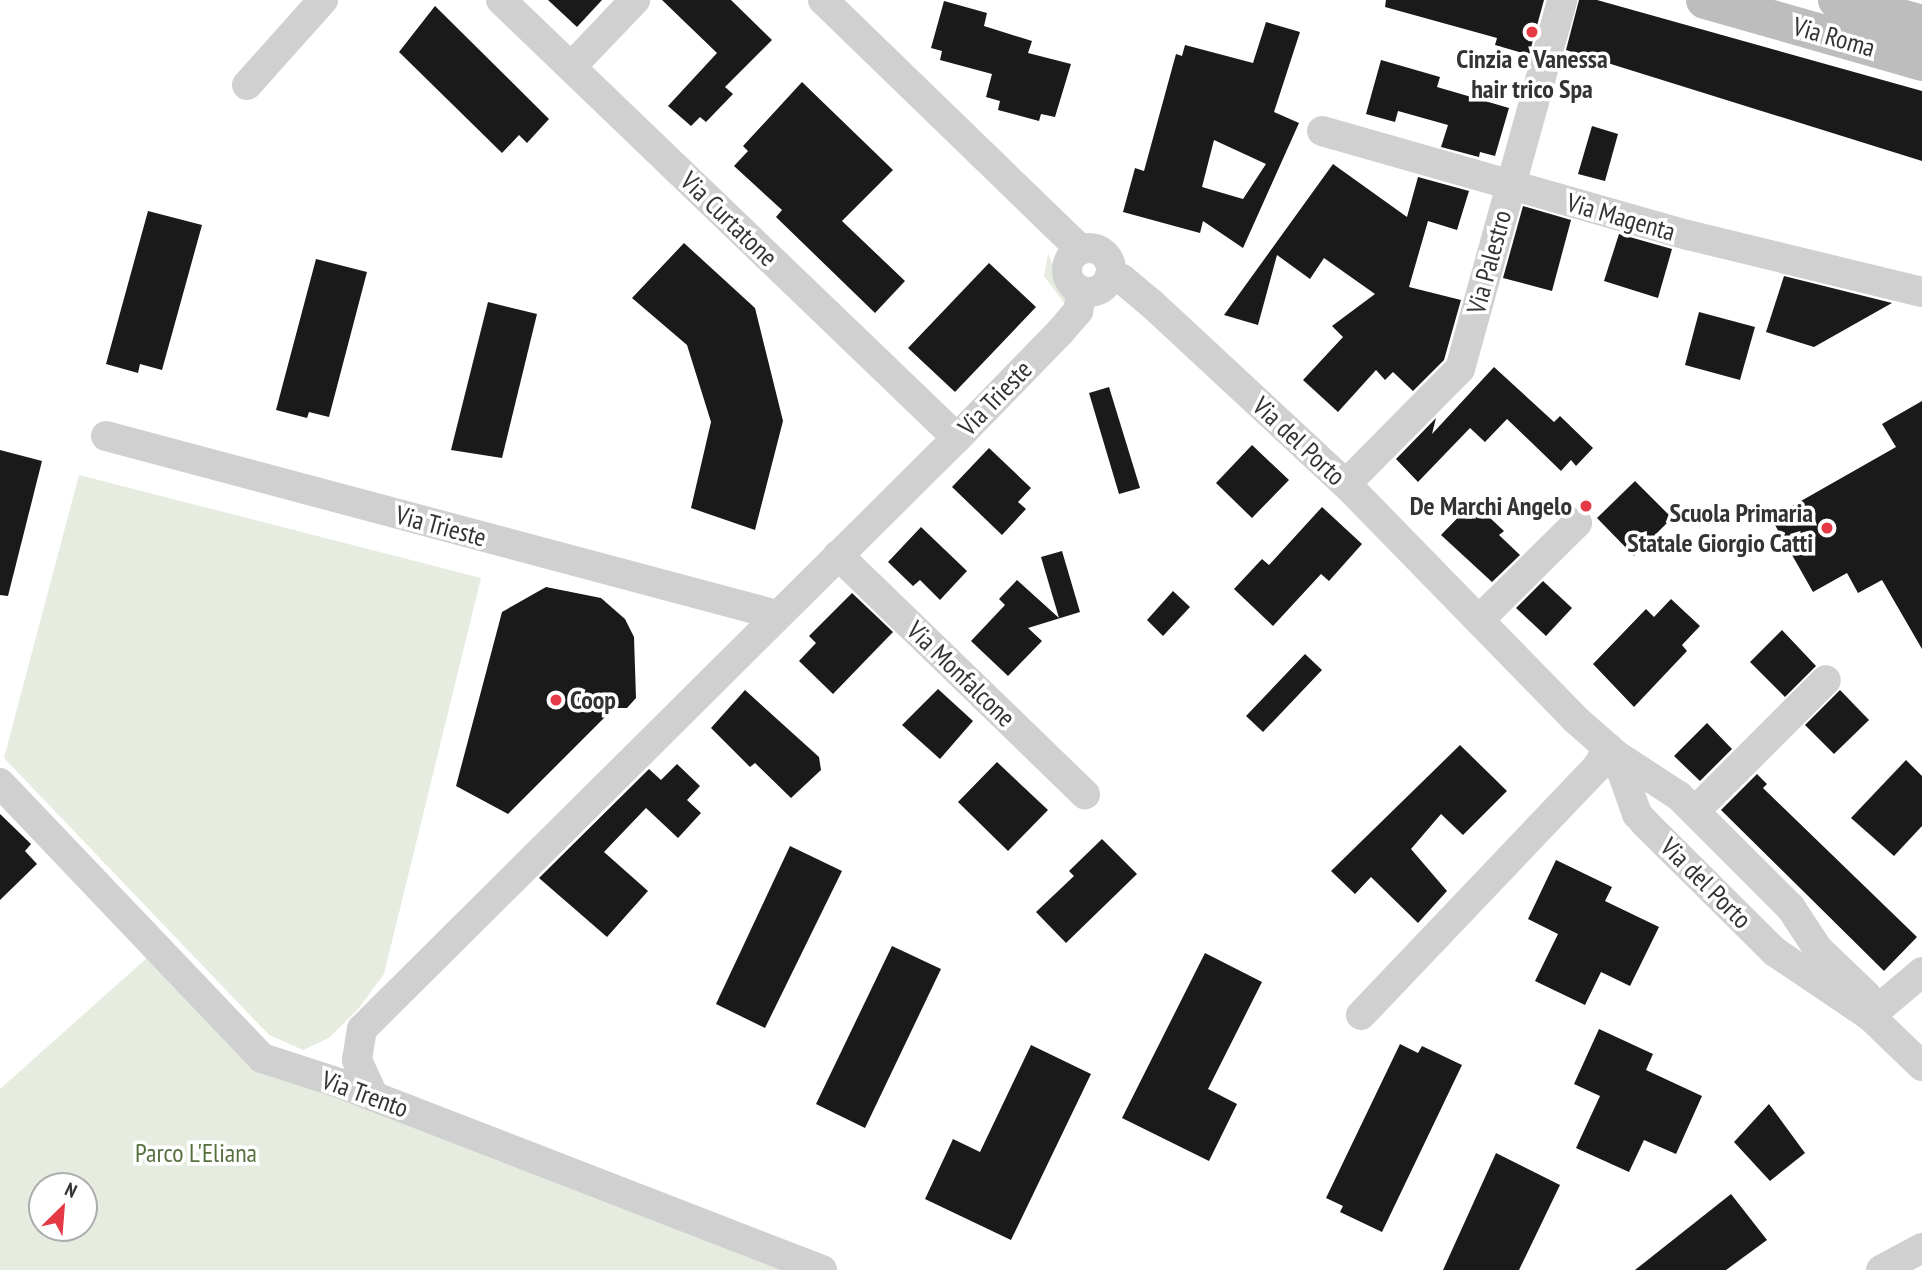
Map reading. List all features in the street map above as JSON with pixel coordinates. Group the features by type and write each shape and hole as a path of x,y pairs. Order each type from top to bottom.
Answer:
{"main road":[{"name":"Via Roma","path":"1705,0 1922,62"},
{"name":"Via Roma","path":"1837,0 1922,24"}],"street":[{"path":"247,85 323,0"},
{"name":"Via Curtatone","path":"501,0 957,438"},
{"path":"571,67 635,0"},
{"path":"822,0 1081,250 1104,255 1109,278 1100,289 1082,291 1074,287 1066,271 1068,262 1081,250"},
{"name":"Via Palestro","path":"1346,484 1460,369 1562,0"},
{"name":"Via Magenta","path":"1322,131 1510,186 1922,292"},
{"name":"Via del Porto","path":"1109,278 1122,279 1152,304 1346,484 1612,752 1687,804 1797,918 1818,949 1866,995 1870,1016"},
{"name":"Via Trieste","path":"373,1097 357,1060 362,1029 957,438 1078,311 1082,291"},
{"name":"Via Trieste","path":"106,436 776,615"},
{"path":"1479,620 1577,523"},
{"name":"Via Monfalcone","path":"838,555 1085,793"},
{"path":"1687,804 1826,680"},
{"path":"1361,1015 1612,752"},
{"name":"Via del Porto","path":"1612,752 1637,814 1766,943 1870,1016 1922,1066"},
{"name":"Via Trento","path":"0,783 262,1058 373,1097 822,1270"},
{"name":"Via del Porto","path":"1645,822 1648,802 1658,793 1687,804"},
{"name":"Via del Porto","path":"1766,943 1790,946 1801,936 1797,918"},
{"path":"1870,1016 1922,972"},
{"path":"1881,1270 1922,1248"}],"green space":[{"path":"1048,253 1060,284 1070,296 1067,307 1044,276"},
{"path":"79,475 481,578 384,974 359,1008 329,1038 303,1050 269,1035 4,758"},
{"name":"Parco L'Eliana","path":"157,949 262,1058 821,1270 0,1270 0,1089"}],"building":[{"path":"548,0 602,0 577,27"},
{"path":"662,0 731,0 772,40 725,87 733,94 706,122 700,117 691,126 668,106 717,53"},
{"path":"1386,0 1544,0 1529,55 1495,45 1497,38 1385,7"},
{"path":"1579,0 1597,0 1922,91 1922,161 1566,50"},
{"path":"944,1 987,13 984,26 1032,41 1028,53 1071,64 1055,117 1041,114 1039,121 998,110 1000,101 986,97 992,74 940,60 942,51 931,48"},
{"path":"435,6 549,119 527,143 519,135 502,153 399,52"},
{"path":"1266,22 1300,32 1274,112 1299,123 1243,248 1203,221 1200,233 1123,212 1135,168 1144,171 1176,54 1182,56 1185,45 1253,63","holes":["1214,140 1266,164 1243,199 1202,187"]},
{"path":"1381,60 1440,77 1437,87 1509,108 1495,156 1480,152 1479,157 1441,147 1448,125 1398,111 1395,122 1366,114"},
{"path":"802,82 893,170 842,221 905,281 875,313 776,217 782,210 734,166 748,151 743,146"},
{"path":"1592,126 1618,134 1605,181 1578,174"},
{"path":"1333,164 1407,217 1418,177 1469,191 1457,230 1428,221 1409,287 1461,300 1444,360 1413,391 1393,372 1385,380 1376,370 1338,412 1303,380 1343,337 1332,326 1375,294 1324,258 1310,279 1277,255 1258,325 1224,315"},
{"path":"1523,206 1571,220 1552,291 1503,278"},
{"path":"148,211 202,225 162,370 140,364 138,373 106,364"},
{"path":"1619,234 1672,249 1658,298 1604,281"},
{"path":"684,243 755,308 783,421 755,530 691,508 711,422 687,345 632,298"},
{"path":"316,259 367,272 329,417 309,412 307,418 276,410"},
{"path":"989,263 1036,307 955,392 908,348"},
{"path":"1784,276 1892,303 1814,347 1766,332"},
{"path":"488,302 537,314 502,458 451,450"},
{"path":"1699,312 1755,327 1740,380 1685,365"},
{"path":"1494,367 1554,422 1560,416 1593,448 1576,466 1571,460 1561,471 1507,419 1485,442 1470,428 1418,482 1396,459 1436,418 1432,434"},
{"path":"1109,387 1140,488 1119,494 1089,393"},
{"path":"1922,401 1922,649 1882,580 1858,593 1847,573 1813,592 1771,518 1896,447 1882,424"},
{"path":"1252,445 1289,480 1252,518 1216,483"},
{"path":"989,448 1031,488 1018,502 1026,509 1002,535 952,487"},
{"path":"0,450 42,461 8,596 0,595"},
{"path":"1635,481 1672,518 1634,556 1597,518"},
{"path":"1473,502 1504,531 1499,535 1520,555 1492,582 1441,535"},
{"path":"1322,507 1362,544 1329,581 1321,574 1273,626 1234,589 1262,559 1269,565"},
{"path":"921,527 967,571 940,600 920,580 913,586 888,562"},
{"path":"1062,551 1080,612 1028,628 1042,641 1008,676 971,641 1005,605 999,599 1017,580 1059,618 1041,557"},
{"path":"1543,581 1572,608 1546,636 1516,608"},
{"name":"Coop","path":"546,587 601,598 625,619 634,637 636,698 627,708 614,708 508,814 456,786 502,612"},
{"path":"1173,591 1190,607 1163,636 1147,620"},
{"path":"852,593 893,632 833,694 799,661 816,643 809,636"},
{"path":"1671,599 1700,626 1682,645 1687,651 1634,707 1593,664 1646,609 1654,617"},
{"path":"1782,630 1816,666 1785,697 1750,662"},
{"path":"1305,654 1322,670 1263,732 1246,716"},
{"path":"938,689 973,721 940,759 902,725"},
{"path":"745,690 819,757 821,770 791,798 755,763 750,767 711,728"},
{"path":"1840,690 1869,720 1834,754 1805,725"},
{"path":"1707,723 1732,749 1700,781 1674,756"},
{"path":"1460,745 1507,791 1463,835 1441,814 1411,849 1447,891 1418,923 1371,877 1355,894 1331,871"},
{"path":"1906,760 1922,776 1922,826 1894,856 1851,818"},
{"path":"997,762 1048,810 1008,851 958,802"},
{"path":"677,764 700,786 687,800 701,813 678,838 646,808 604,852 648,891 607,937 539,878 649,769 661,780"},
{"path":"1757,774 1767,784 1763,788 1917,937 1884,971 1721,810"},
{"path":"0,814 31,844 25,851 37,864 0,900"},
{"path":"1102,839 1137,874 1066,943 1036,912 1074,876 1069,871"},
{"path":"790,846 842,871 765,1028 716,1004"},
{"path":"1556,860 1612,887 1605,901 1659,927 1630,986 1601,972 1585,1005 1535,981 1558,934 1528,919"},
{"path":"892,946 941,969 865,1128 816,1104"},
{"path":"1205,953 1262,982 1208,1089 1237,1104 1209,1161 1122,1118"},
{"path":"1599,1029 1653,1054 1646,1070 1702,1096 1676,1154 1644,1140 1629,1172 1576,1148 1600,1096 1574,1084"},
{"path":"1400,1044 1418,1053 1422,1046 1462,1065 1382,1232 1340,1212 1343,1206 1326,1198"},
{"path":"1031,1045 1091,1074 1011,1240 925,1199 953,1139 980,1152"},
{"path":"1769,1104 1805,1153 1770,1181 1734,1142"},
{"path":"1496,1153 1560,1185 1519,1270 1443,1270"},
{"path":"1731,1194 1767,1240 1726,1270 1635,1270"}],"place":[{"name":"Cinzia e Vanessa hair trico Spa","path":"1532,32"},
{"name":"De Marchi Angelo","path":"1586,506"},
{"name":"Scuola Primaria Statale Giorgio Catti","path":"1827,528"},
{"name":"Coop","path":"556,700"}]}
